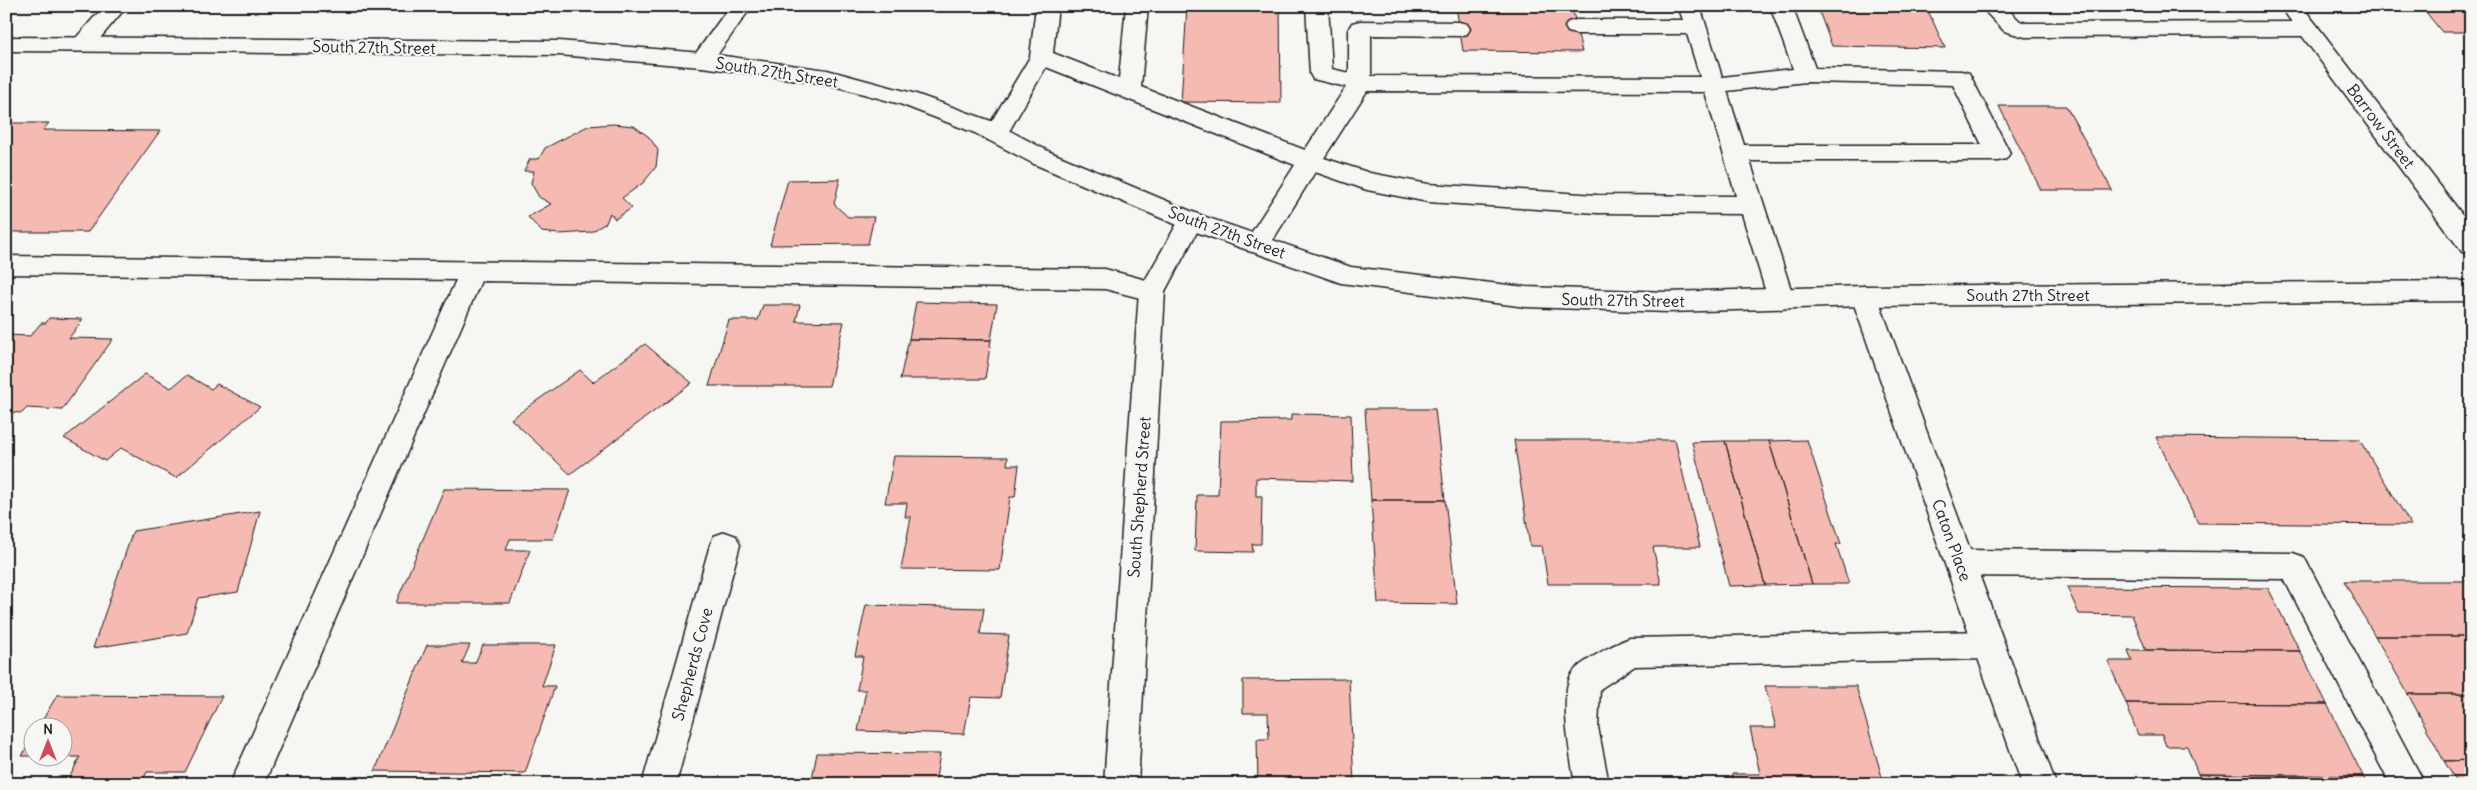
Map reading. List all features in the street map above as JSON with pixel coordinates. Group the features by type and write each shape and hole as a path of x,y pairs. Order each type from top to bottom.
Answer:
{"main road":[{"path":"83,44 116,6"},
{"path":"702,60 741,6"},
{"path":"996,134 1041,57 1048,6"},
{"path":"1130,92 1138,6"},
{"path":"1317,6 1321,74 1360,83 1714,85 1806,74 1961,78 1998,153 1735,153"},
{"path":"1781,6 1806,74"},
{"path":"1991,6 2012,26 2025,30 2308,29"},
{"name":"Barrow Street","path":"2291,6 2471,245"},
{"path":"1576,27 1692,16 1781,299"},
{"path":"1257,244 1360,83 1359,17 1459,29"},
{"name":"South 27th Street","path":"6,44 559,48 702,60 827,77 908,99 996,134 1042,158 1191,221 1350,276 1526,297 1668,302 1864,296 2471,291"},
{"path":"1041,57 1311,162 1367,181 1428,193 1597,204 1752,205"},
{"name":"South Shepherd Street","path":"1121,784 1152,291 1191,221"},
{"path":"6,265 1105,279 1152,291"},
{"path":"247,784 473,270"},
{"name":"Caton Place","path":"1864,296 2039,784"},
{"name":"Shepherds Cove","path":"660,784 725,545"},
{"path":"1960,563 2293,566 2408,784"},
{"path":"1592,784 1582,727 1585,681 1630,652 1989,645"}],"building":[{"path":"1187,6 1280,6 1281,103 1181,102"},
{"path":"1456,6 1623,6 1624,8 1572,7 1582,52 1463,51"},
{"path":"1817,6 1926,6 1945,48 1832,46"},
{"path":"2421,6 2471,6 2471,32 2442,32"},
{"path":"1999,106 2066,106 2112,190 2041,190"},
{"path":"13,123 49,123 43,130 160,131 88,232 6,232 6,132"},
{"path":"613,124 634,126 649,137 658,150 656,167 643,183 622,198 632,208 615,219 610,213 606,223 591,232 559,234 542,232 528,217 551,204 539,197 531,183 534,171 524,171 530,159 539,159 545,148 588,126"},
{"path":"840,179 834,204 848,217 874,217 868,244 770,245 788,180"},
{"path":"916,302 997,304 991,340 909,339"},
{"path":"763,305 800,305 796,321 844,322 829,386 709,386 729,320 758,320"},
{"path":"49,318 83,319 69,338 113,339 62,410 27,408 22,413 6,412 6,335 30,336 41,323 46,323"},
{"path":"909,339 991,340 985,379 900,379"},
{"path":"645,344 692,383 570,474 511,419 580,370 593,382"},
{"path":"145,374 171,388 187,375 211,389 217,384 260,407 176,478 121,448 105,461 64,438"},
{"path":"1365,409 1435,409 1445,500 1371,500"},
{"path":"1291,414 1351,415 1353,481 1256,478 1256,496 1262,496 1261,544 1252,544 1253,552 1195,551 1197,495 1218,495 1221,421 1291,420"},
{"path":"2156,437 2359,439 2411,525 2198,523"},
{"path":"1514,440 1675,440 1700,547 1653,547 1661,584 1548,584 1542,546 1530,546"},
{"path":"1807,440 1841,544 1836,544 1849,584 1812,584 1769,441"},
{"path":"1725,441 1765,585 1729,586 1692,442"},
{"path":"1725,441 1769,441 1812,584 1765,585"},
{"path":"894,456 1008,457 1007,465 1019,465 1015,497 1010,497 1000,570 901,569 911,517 905,517 907,503 885,503"},
{"path":"444,489 570,490 553,539 510,539 506,550 530,550 510,603 396,603"},
{"path":"1371,500 1445,500 1457,604 1378,603"},
{"path":"260,511 238,592 198,598 187,633 93,648 133,531"},
{"path":"2344,581 2471,581 2471,636 2375,636"},
{"path":"2067,587 2268,588 2300,651 2146,650 2132,615 2079,614"},
{"path":"866,605 984,608 980,634 1009,635 1000,698 971,697 964,734 858,731 866,690 857,690 863,656 855,656"},
{"path":"2375,636 2471,636 2471,694 2408,694"},
{"path":"427,645 470,645 462,663 475,663 483,645 556,645 542,686 555,686 525,773 375,771"},
{"path":"2128,650 2300,651 2327,704 2126,703 2108,661 2132,661"},
{"path":"1349,679 1354,784 1258,784 1257,739 1269,739 1268,713 1243,713 1243,680"},
{"path":"1765,686 1856,686 1884,784 1734,784 1732,774 1760,774 1750,728 1776,728"},
{"path":"2408,694 2471,694 2471,760 2444,761"},
{"path":"57,695 222,696 185,772 147,772 141,784 66,784 80,757 72,757 72,718 44,718"},
{"path":"2126,703 2327,704 2363,776 2198,774 2187,746 2166,746 2162,735 2138,735"},
{"path":"817,753 940,754 935,784 811,784"},
{"path":"2471,760 2471,784 2458,784 2444,761"},
{"path":"2198,774 2363,776 2367,784 2203,784"}]}
